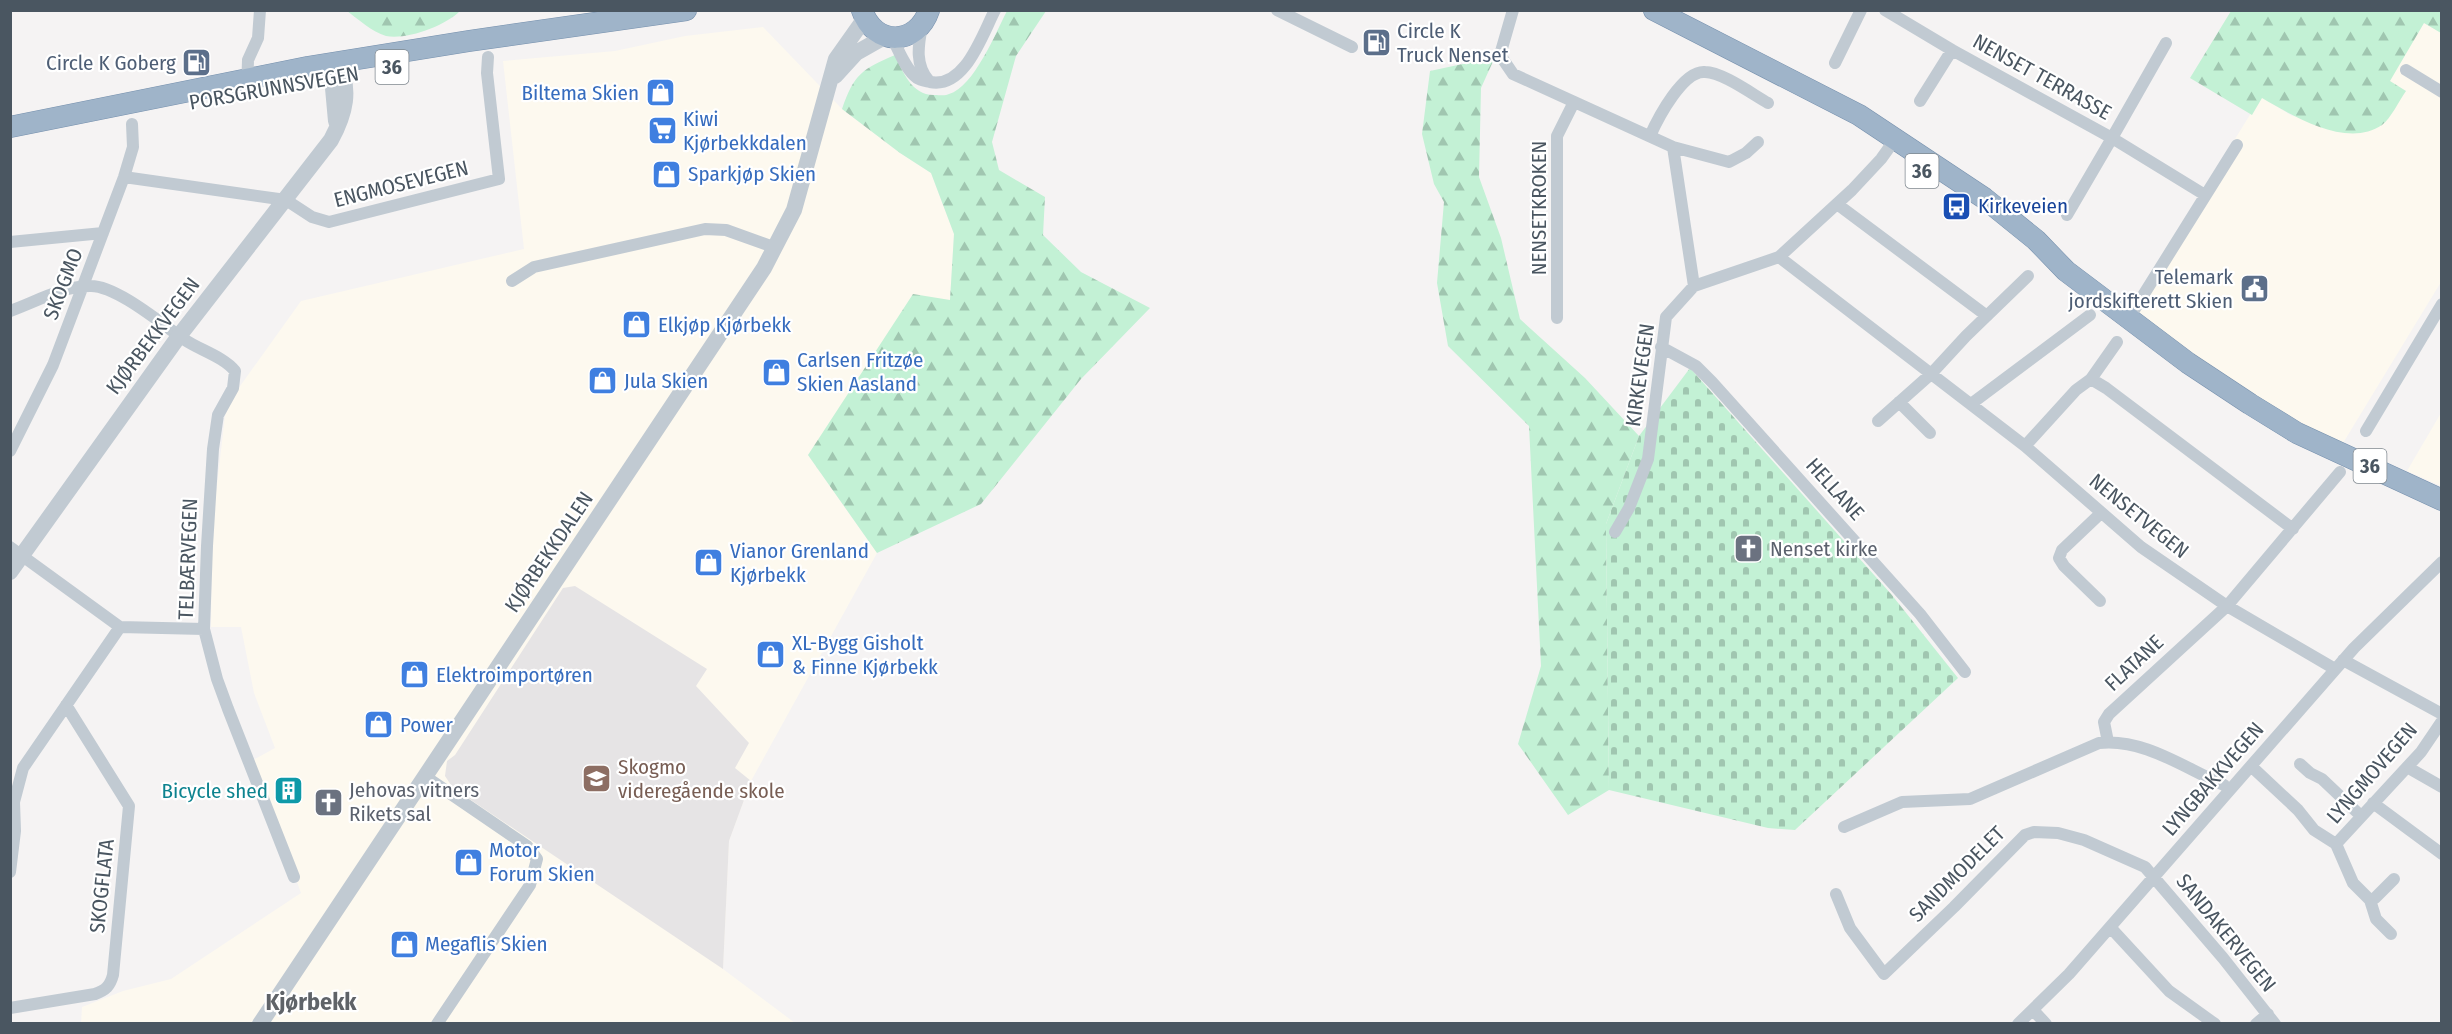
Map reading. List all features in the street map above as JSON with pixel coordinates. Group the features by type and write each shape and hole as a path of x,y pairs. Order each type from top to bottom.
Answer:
{"highway":[{"name":"PORSGRUNNSVEGEN","path":"10,127 247,85 490,49 553,35 572,28 686,10"},
{"name":"36","path":"1654,10 1776,75 1798,82 1859,115 1893,144 2001,211 2066,270 2250,404 2297,432 2442,501"},
{"path":"863,13 873,30 889,37 909,35 926,18"},
{"name":"PORSGRUNNSVEGEN","path":"10,136 68,128 247,85"},
{"name":"36","path":"2297,432 2311,446 2330,457 2442,515"}],"street":[{"path":"247,85 248,60 258,38 260,10"},
{"path":"889,37 918,79 946,82 960,73 995,10"},
{"path":"1277,10 1352,47"},
{"path":"1513,10 1500,55 1513,74 1673,147 1729,162 1746,153 1758,141"},
{"path":"1835,63 1861,10"},
{"name":"NENSET TERRASSE","path":"1886,10 1952,50 2112,138 2205,195"},
{"name":"KJØRBEKKDALEN","path":"260,1023 638,461 776,248 800,191 836,58 863,13"},
{"path":"926,18 918,59 923,74 929,81"},
{"name":"KJØRBEKKDALEN","path":"828,83 856,53 889,37"},
{"name":"NENSET TERRASSE","path":"2067,215 2166,43"},
{"name":"NENSET TERRASSE","path":"1920,101 1952,50"},
{"name":"ENGMOSEVEGEN","path":"124,177 286,200 312,218 329,222 499,179 487,73 488,57"},
{"path":"2406,70 2442,92"},
{"name":"KJØRBEKKVEGEN","path":"10,572 16,551 179,336 286,200 336,131 337,114 332,91 338,71"},
{"path":"1650,136 1668,105 1688,77 1695,73 1712,73 1768,103"},
{"name":"NENSETKROKEN","path":"1557,318 1557,136 1574,102"},
{"name":"SKOGMO","path":"10,451 52,365 84,286 133,147 132,124"},
{"name":"KIRKEVEGEN","path":"1615,532 1629,508 1648,459 1666,317 1694,286 1779,257 1837,204 1893,144"},
{"path":"2129,318 2236,145"},
{"path":"1673,147 1694,286"},
{"path":"1837,204 1987,316"},
{"path":"513,281 534,267 705,229 726,230 776,248"},
{"path":"10,242 103,233"},
{"name":"NENSETVEGEN","path":"1779,257 2025,446 2141,546 2227,606 2442,714"},
{"path":"1878,421 1931,374 2028,276"},
{"path":"10,310 84,286 95,286 119,295 179,336"},
{"path":"2366,431 2442,304"},
{"path":"1971,404 2090,315"},
{"name":"TELBÆRVEGEN","path":"179,336 231,366 235,371 233,388 218,415 213,449 204,629 224,699 294,877"},
{"path":"2025,446 2076,390 2091,379 2118,342"},
{"name":"HELLANE","path":"1661,347 1696,366 1712,382 1906,598 1965,672"},
{"path":"2091,379 2292,529"},
{"path":"1899,402 1930,434"},
{"name":"FLATANE","path":"2108,742 2104,722 2109,714 2227,606 2340,472"},
{"path":"2100,600 2064,566 2059,558 2062,550 2101,513"},
{"path":"16,551 120,627 204,629"},
{"name":"LYNGBAKKVEGEN","path":"2018,1023 2058,987 2339,664 2441,562"},
{"path":"10,872 15,831 12,804 23,768 120,627"},
{"name":"SKOGFLATA","path":"10,1008 95,994 106,990 113,975 129,806 66,705"},
{"name":"LYNGMOVEGEN","path":"2252,766 2298,810 2314,830 2336,844 2426,746 2442,721"},
{"path":"1844,826 1902,802 1970,799 2051,766 2099,743 2108,742 2120,743 2168,758 2224,784"},
{"path":"2300,764 2310,773 2322,779 2361,816"},
{"path":"2407,767 2442,787"},
{"path":"426,777 527,846 537,859 530,885 437,1023"},
{"path":"2373,803 2442,854"},
{"name":"SANDMODELET","path":"1836,894 1850,928 1884,974 2025,835 2045,832 2072,836 2145,867 2154,876"},
{"path":"2336,844 2353,883 2370,900 2376,919 2391,934"},
{"name":"SANDAKERVEGEN","path":"2154,876 2271,1019 2256,1023"},
{"path":"2370,900 2394,879"},
{"path":"2110,927 2169,991 2202,1017 2215,1023"},
{"path":"2033,1010 2046,1023"}],"shaded area":[{"path":"2424,23 2441,33 2441,282 2340,448 2270,408 2129,310 2261,97 2292,116 2383,124 2406,91 2389,81"},
{"path":"763,27 842,109 900,153 931,173 954,234 950,300 808,455 877,553 751,781 729,841 723,969 795,1023 81,1024 82,1007 123,991 171,979 301,893 253,760 275,748 254,693 241,627 211,627 212,527 225,416 233,396 301,301 524,249 503,61 615,51 685,36"},
{"path":"2441,413 2441,486 2407,471"},
{"name":"Skogmo videregående skole","path":"575,586 707,669 696,686 749,743 735,768 751,781 729,841 723,969 453,788 445,776 447,761 455,755 563,588"}],"green space":[{"path":"347,11 460,11 436,27 415,34 395,37 376,32"},
{"path":"1007,11 1046,11 1016,56 992,142 999,170 1045,197 1043,235 1081,272 1150,308 1081,379 981,504 877,553 808,455 913,294 950,300 954,234 931,173 900,153 842,109 855,80 874,64 895,55 909,82 920,92 948,95 967,81 975,70"},
{"path":"2231,11 2441,11 2441,33 2424,23 2390,81 2406,91 2382,125 2368,131 2337,132 2304,121 2262,98 2252,115 2190,78"},
{"path":"1495,57 1481,88 1479,177 1501,238 1520,319 1585,378 1639,436 1606,524 1609,790 1568,815 1518,744 1541,666 1529,426 1448,346 1437,283 1444,202 1434,184 1422,134 1430,71"},
{"path":"1690,368 1891,594 1958,678 1795,830 1768,828 1609,790 1606,524 1639,436"}],"place":[{"name":"Circle K Truck Nenset","path":"1376,43"},
{"name":"Circle K Goberg","path":"197,63"},
{"name":"Biltema Skien","path":"660,93"},
{"name":"Kiwi Kjørbekkdalen","path":"662,131"},
{"name":"Sparkjøp Skien","path":"667,174"},
{"name":"Kirkeveien","path":"1957,206"},
{"name":"Telemark jordskifterett Skien","path":"2254,289"},
{"name":"Elkjøp Kjørbekk","path":"637,325"},
{"name":"Carlsen Fritzøe Skien Aasland","path":"776,372"},
{"name":"Jula Skien","path":"603,381"},
{"name":"Nenset kirke","path":"1749,549"},
{"name":"Vianor Grenland Kjørbekk","path":"709,563"},
{"name":"XL-Bygg Gisholt & Finne Kjørbekk","path":"771,655"},
{"name":"Elektroimportøren","path":"415,675"},
{"name":"Power","path":"379,725"},
{"name":"Skogmo videregående skole","path":"597,779"},
{"name":"Bicycle shed","path":"289,791"},
{"name":"Jehovas vitners Rikets sal","path":"328,802"},
{"name":"Motor Forum Skien","path":"468,862"},
{"name":"Megaflis Skien","path":"404,944"}],"district":[{"name":"Kjørbekk","path":"311,1002"}]}
